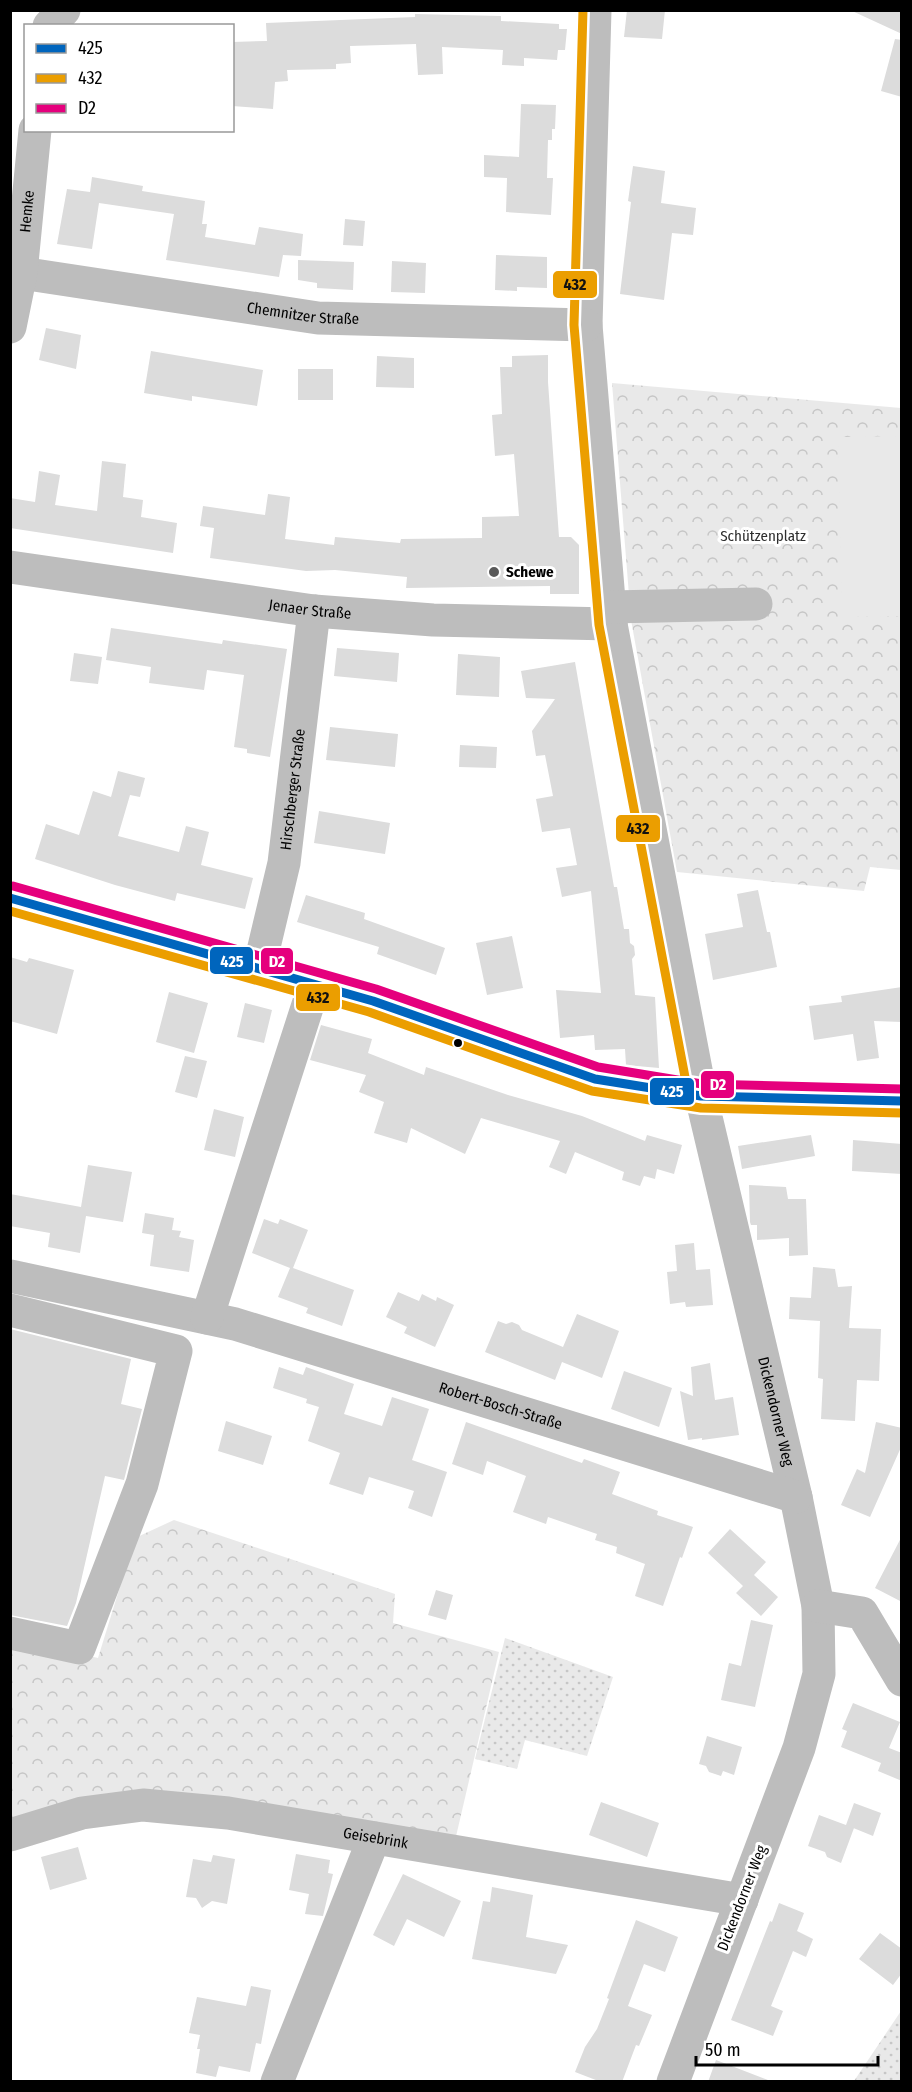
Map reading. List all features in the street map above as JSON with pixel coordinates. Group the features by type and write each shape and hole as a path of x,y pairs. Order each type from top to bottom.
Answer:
{"street":[{"path":"51,24 64,10"},
{"name":"Dickendorner Weg","path":"595,10 586,325 611,616 701,1096 796,1497 818,1606 819,1674 799,1748 673,2082"},
{"name":"Hemke","path":"10,327 21,273 35,132"},
{"name":"Chemnitzer Straße","path":"21,273 318,318 586,325"},
{"name":"Jenaer Straße","path":"10,567 314,611 433,620 611,616 756,604"},
{"name":"Hirschberger Straße","path":"259,968 284,863 314,611"},
{"path":"10,898 315,983 595,1079 701,1096 902,1101"},
{"path":"207,1318 315,983"},
{"name":"Robert-Bosch-Straße","path":"10,1276 247,1327 796,1497"},
{"path":"10,1310 176,1351 142,1484 79,1648 10,1633"},
{"path":"818,1606 862,1613 902,1680"},
{"name":"Geisebrink","path":"10,1834 82,1813 143,1805 228,1813 742,1900"},
{"path":"277,2082 374,1838"}],"green space":[{"name":"Schützenplatz","path":"612,383 901,408 901,870 870,867 864,891 677,872 631,620"},
{"path":"901,436 901,616 842,617 838,437"},
{"path":"174,1520 395,1594 393,1623 499,1652 454,1845 367,1826 11,1818 11,1638 98,1658 135,1538"},
{"path":"505,1638 613,1677 587,1756 525,1740 517,1769 475,1759"},
{"path":"901,2011 901,2081 854,2081"}],"building":[{"path":"627,10 665,10 662,39 624,37"},
{"path":"850,10 902,10 902,34"},
{"path":"415,14 501,16 501,21 559,24 559,29 567,29 565,50 558,50 557,60 524,58 524,66 502,65 503,50 442,47 443,74 418,75 416,44 350,46 351,63 336,64 336,69 287,70 288,81 275,82 273,109 234,106 234,42 267,41 266,23 415,17"},
{"path":"895,39 902,40 902,97 881,91"},
{"path":"521,104 556,105 555,129 552,129 552,140 548,140 547,178 553,178 551,215 506,212 507,178 484,177 484,155 519,157"},
{"path":"633,166 665,171 661,203 696,208 693,235 672,233 664,300 620,294"},
{"path":"92,177 143,186 142,191 205,201 202,224 207,224 205,237 255,245 259,227 303,234 301,256 283,255 279,277 166,260 174,214 99,203 92,249 57,244 67,189 90,192"},
{"path":"345,219 365,221 363,246 343,245"},
{"path":"496,255 547,257 547,288 517,287 517,291 495,290"},
{"path":"298,260 354,262 353,290 317,288 317,283 298,280"},
{"path":"392,261 426,263 425,293 391,292"},
{"path":"46,328 81,335 76,369 39,360"},
{"path":"151,351 263,370 257,406 192,396 192,401 144,393"},
{"path":"548,355 559,537 571,537 579,545 579,594 550,594 550,586 406,588 407,577 335,570 306,571 210,558 214,528 200,526 203,506 265,515 268,494 290,497 285,539 334,545 335,537 400,543 401,539 482,538 482,517 519,516 514,454 495,456 492,415 502,414 500,367 512,367 512,356"},
{"path":"377,356 414,358 414,388 376,387"},
{"path":"298,369 333,369 333,400 298,400"},
{"path":"102,461 126,464 123,497 143,500 141,517 177,523 173,553 10,528 10,498 35,502 39,471 60,475 55,505 97,511"},
{"path":"111,628 222,644 223,640 287,649 270,757 247,753 247,749 234,747 244,675 207,670 204,690 149,683 151,667 106,660"},
{"path":"337,648 399,653 397,682 334,676"},
{"path":"74,653 102,657 98,684 70,681"},
{"path":"458,654 500,657 499,697 456,695"},
{"path":"575,662 614,887 617,887 624,929 629,929 630,943 634,946 635,955 632,959 635,995 655,997 659,1068 626,1065 625,1049 595,1050 594,1035 560,1038 556,990 601,993 591,891 562,897 556,868 577,865 570,828 542,832 536,799 553,796 545,755 536,756 532,731 555,699 526,698 521,671"},
{"path":"330,727 398,734 395,767 326,760"},
{"path":"460,745 497,747 496,768 459,767"},
{"path":"118,771 145,778 140,797 130,795 118,836 179,852 186,826 209,832 201,865 253,878 245,909 177,893 175,901 115,885 35,859 46,824 79,835 93,791 111,797"},
{"path":"319,811 390,823 385,854 314,843"},
{"path":"758,890 777,967 713,980 705,934 743,927 737,894"},
{"path":"306,895 365,913 364,919 445,948 436,975 377,954 379,947 297,922"},
{"path":"512,936 523,988 487,995 476,943"},
{"path":"10,957 27,962 29,958 74,970 57,1034 10,1021"},
{"path":"902,987 902,1022 874,1021 879,1058 857,1061 853,1034 814,1040 809,1006 842,1002 841,996"},
{"path":"169,992 208,1003 194,1053 156,1042"},
{"path":"245,1003 272,1010 264,1043 237,1037"},
{"path":"321,1025 372,1039 368,1053 424,1075 426,1067 508,1095 582,1116 645,1141 647,1135 682,1145 674,1174 657,1169 655,1179 644,1176 640,1186 622,1180 624,1172 575,1152 566,1174 549,1167 560,1141 481,1118 465,1154 411,1128 407,1143 374,1133 384,1102 359,1092 366,1075 310,1060"},
{"path":"185,1056 207,1061 197,1098 175,1092"},
{"path":"214,1109 244,1117 235,1157 204,1150"},
{"path":"811,1135 815,1156 742,1169 738,1146"},
{"path":"853,1140 902,1144 902,1174 852,1171"},
{"path":"88,1165 132,1172 123,1222 86,1216 80,1253 48,1247 50,1233 10,1226 10,1194 81,1207"},
{"path":"749,1185 786,1187 788,1199 806,1199 808,1255 789,1256 789,1238 757,1240 757,1225 751,1225 750,1222"},
{"path":"145,1213 174,1218 172,1230 181,1231 179,1237 194,1240 189,1272 150,1266 154,1235 142,1233"},
{"path":"264,1219 278,1224 280,1219 308,1230 293,1268 354,1290 342,1326 306,1313 308,1308 278,1297 290,1268 252,1253"},
{"path":"694,1243 696,1270 710,1269 713,1305 686,1307 685,1302 670,1304 667,1272 677,1271 675,1245"},
{"path":"813,1267 835,1269 838,1287 852,1286 849,1328 881,1329 879,1381 857,1380 855,1421 821,1419 823,1379 818,1378 820,1321 789,1319 790,1297 811,1298"},
{"path":"398,1292 419,1301 422,1294 436,1301 437,1297 454,1305 435,1347 404,1333 407,1327 386,1317"},
{"path":"577,1314 619,1331 602,1378 562,1362 555,1380 485,1352 498,1321 506,1324 512,1322 519,1325 522,1330 563,1347"},
{"path":"10,1329 131,1359 121,1404 142,1409 124,1480 105,1476 76,1603 67,1626 10,1615"},
{"path":"710,1363 715,1400 733,1397 739,1435 688,1440 680,1391 693,1396 691,1367"},
{"path":"279,1367 303,1375 306,1367 354,1384 344,1414 382,1426 392,1397 429,1409 412,1460 447,1472 432,1517 408,1508 414,1491 369,1477 363,1495 329,1484 340,1453 308,1441 319,1407 306,1403 307,1399 273,1388"},
{"path":"624,1371 672,1388 659,1427 611,1409"},
{"path":"226,1421 272,1436 263,1465 218,1451"},
{"path":"466,1422 582,1463 584,1459 620,1472 612,1494 658,1511 657,1515 693,1527 663,1606 635,1596 645,1564 616,1553 617,1547 595,1540 597,1534 548,1517 546,1524 513,1512 526,1476 487,1461 483,1475 452,1464"},
{"path":"876,1422 902,1428 902,1445 870,1517 841,1505 857,1469 865,1473"},
{"path":"730,1529 766,1562 754,1575 778,1597 761,1616 736,1593 743,1586 708,1553"},
{"path":"902,1536 902,1602 875,1588"},
{"path":"436,1590 453,1595 446,1620 428,1615"},
{"path":"751,1620 773,1625 755,1707 721,1700 729,1663 741,1666"},
{"path":"853,1703 900,1722 889,1748 902,1753 902,1781 878,1771 881,1763 841,1747 847,1731 842,1729"},
{"path":"707,1736 742,1747 734,1775 723,1771 721,1776 709,1772 706,1766 699,1764"},
{"path":"601,1802 659,1823 647,1857 589,1835"},
{"path":"854,1803 881,1813 873,1836 846,1825"},
{"path":"819,1815 854,1828 841,1863 827,1857 825,1852 808,1846"},
{"path":"78,1847 87,1879 50,1890 41,1857"},
{"path":"296,1854 330,1860 328,1873 333,1874 323,1916 305,1914 309,1894 289,1890"},
{"path":"213,1855 235,1859 227,1904 212,1901 202,1908 196,1898 186,1897 193,1859 211,1862"},
{"path":"403,1874 461,1901 444,1937 407,1919 394,1946 373,1935"},
{"path":"492,1887 533,1895 526,1937 568,1945 556,1974 472,1959 483,1901 490,1902"},
{"path":"779,1903 804,1913 797,1931 813,1939 806,1957 793,1951 771,2006 783,2011 773,2036 731,2020"},
{"path":"636,1920 678,1937 665,1972 644,1964 628,2006 652,2015 639,2046 636,2045 622,2082 601,2082 575,2072 585,2047 597,2029"},
{"path":"880,1933 902,1949 902,1973 893,1985 859,1959"},
{"path":"251,1986 271,1990 261,2044 256,2043 250,2072 219,2066 216,2077 196,2073 200,2035 189,2033 197,1997 246,2006"},
{"path":"716,2060 768,2080 767,2082 708,2082"}],"transit line":[{"name":"432","path":"583,10 574,325 599,625 689,1098"},
{"name":"D2","path":"13,886 376,989 598,1067 702,1084 902,1089"},
{"name":"425","path":"10,898 373,1001 595,1079 701,1096 902,1101"},
{"name":"432","path":"10,911 369,1012 592,1091 701,1108 902,1113"}],"place":[{"name":"Schewe","path":"494,572"}]}
